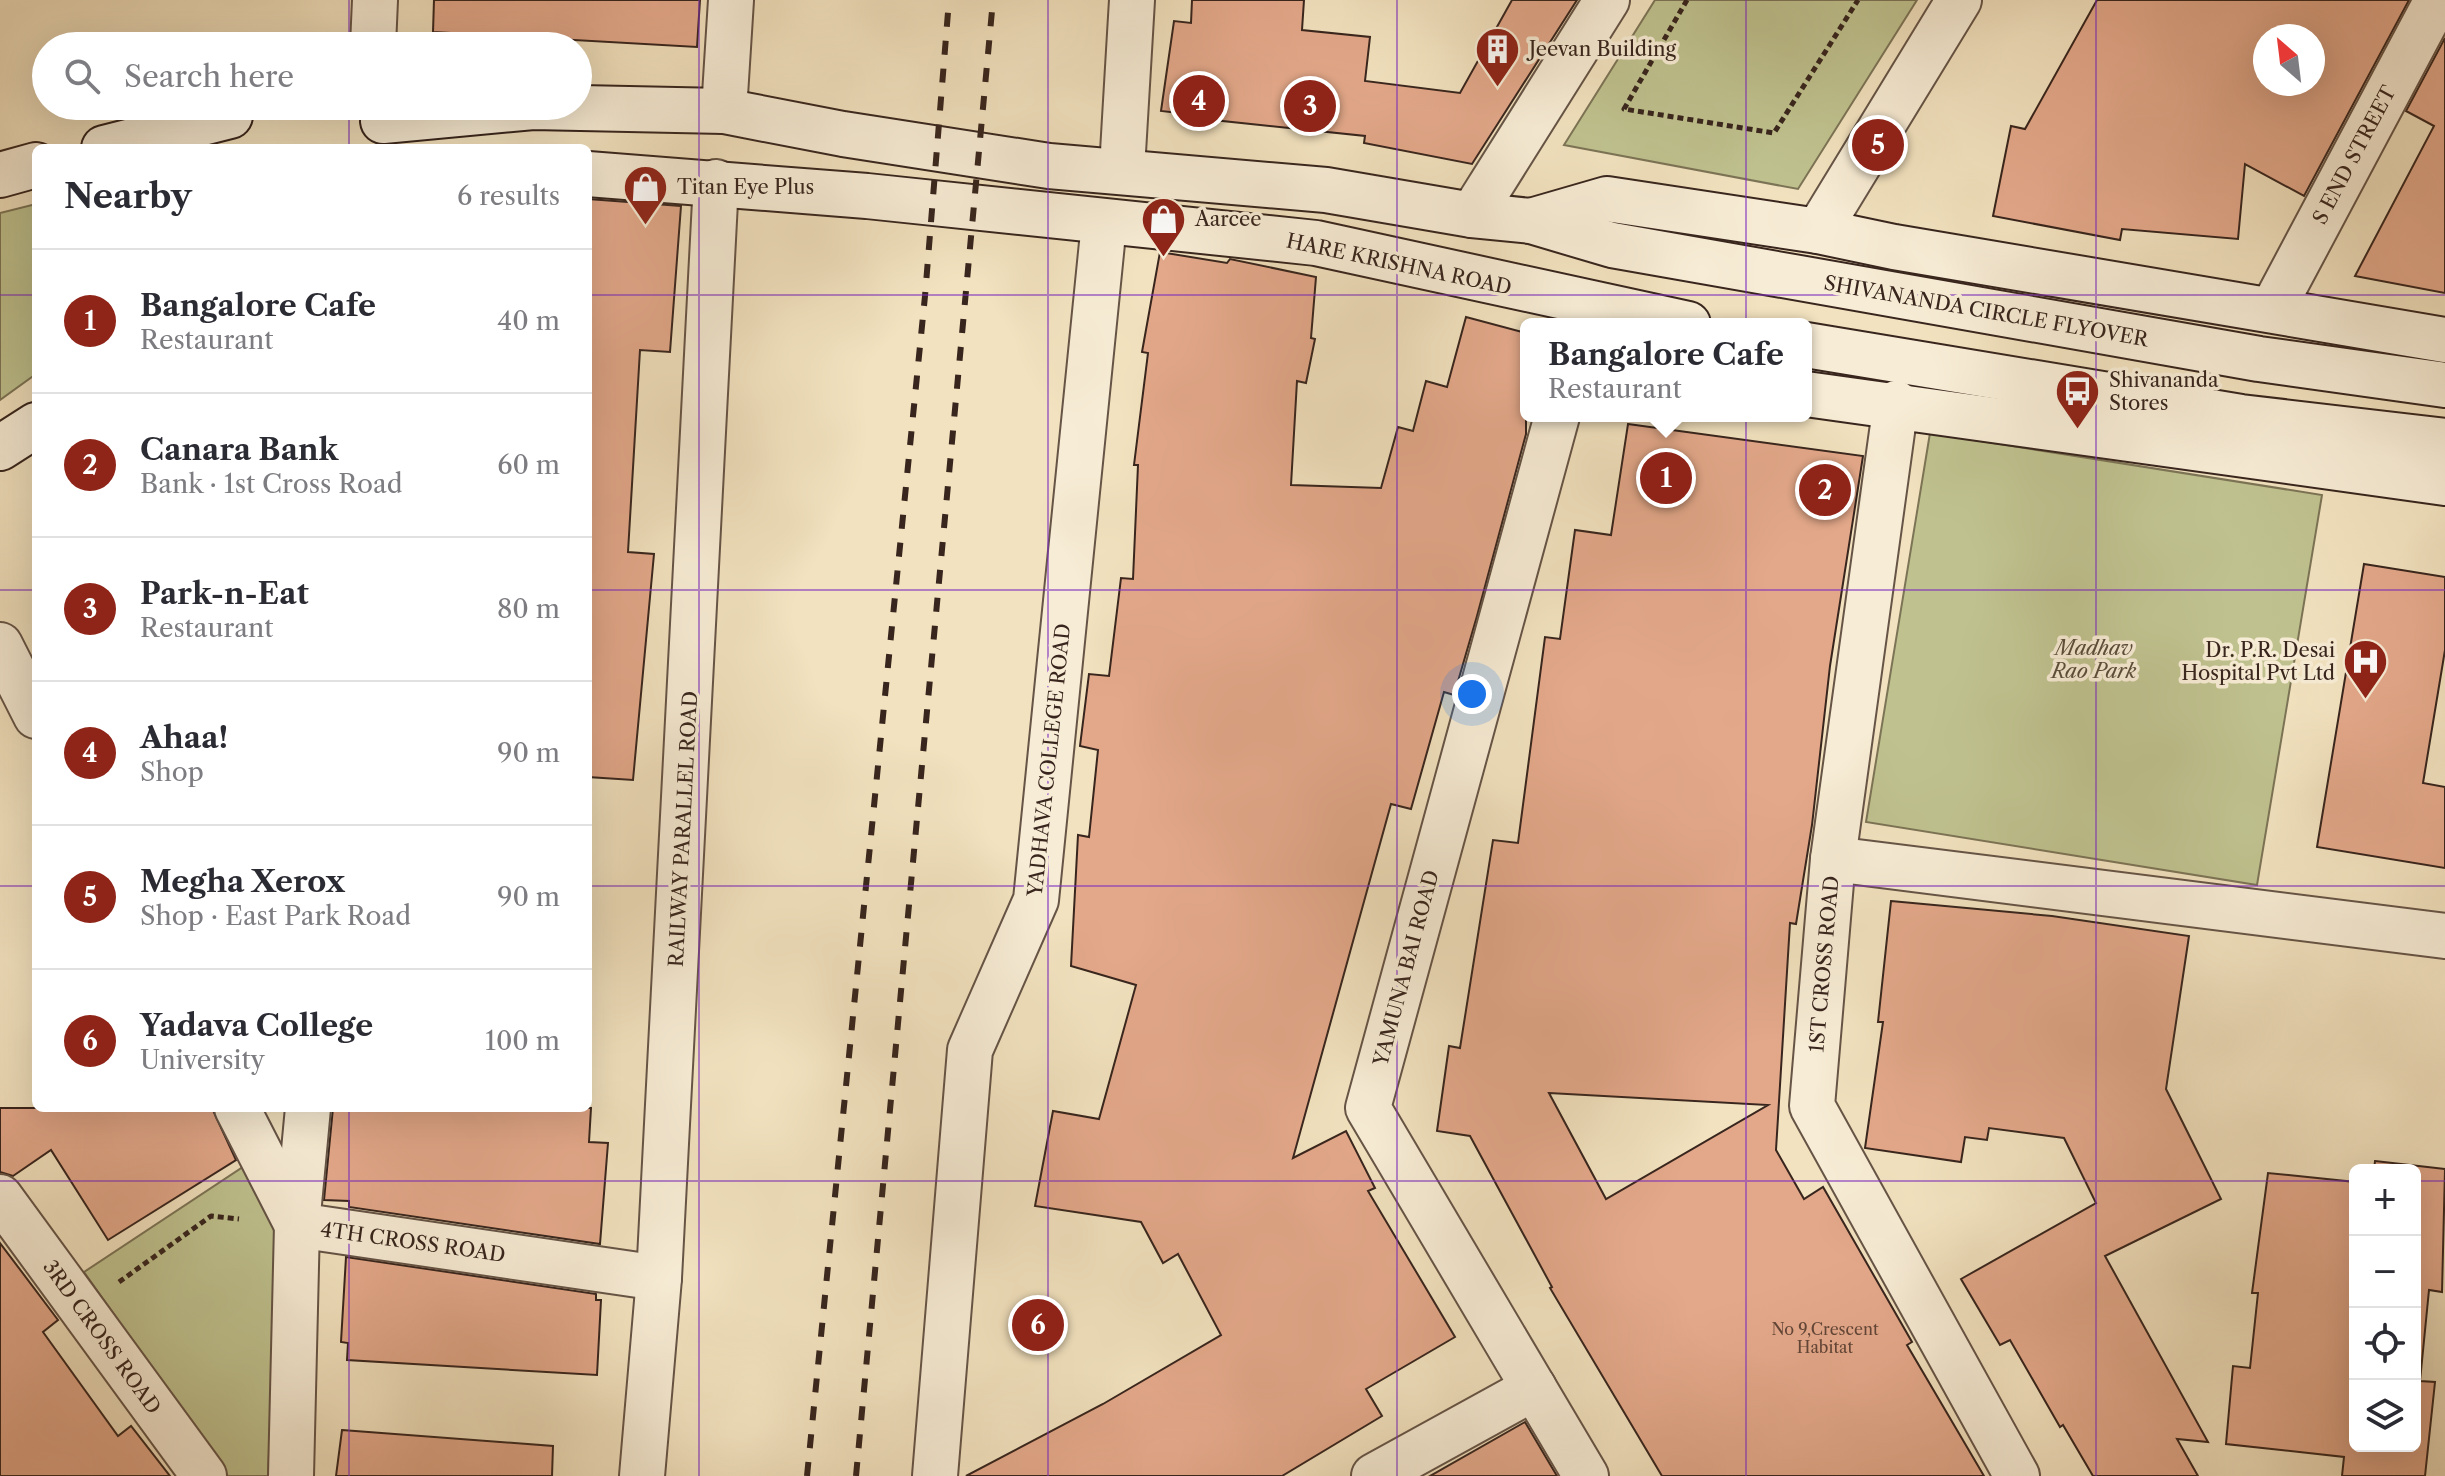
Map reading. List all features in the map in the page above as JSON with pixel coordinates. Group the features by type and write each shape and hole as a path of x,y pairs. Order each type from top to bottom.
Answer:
{"street":[{"path":"374,32 375,0"},
{"path":"724,111 731,0"},
{"path":"1122,169 1132,0"},
{"path":"1472,215 1607,0"},
{"path":"1818,231 1959,0"},
{"name":"S END STREET","path":"2272,310 2437,0"},
{"path":"592,108 724,111 843,134 1025,162 1326,190 1472,215 1531,221 1607,199 1818,231 1894,247 2445,340"},
{"path":"383,125 425,120"},
{"path":"124,144 229,123"},
{"path":"0,175 32,166"},
{"path":"592,174 716,182"},
{"name":"HARE KRISHNA ROAD","path":"716,182 1316,243 1591,317"},
{"name":"RAILWAY PARALLEL ROAD","path":"642,1476 659,1278 716,182"},
{"name":"SHIVANANDA CIRCLE FLYOVER","path":"1531,221 1612,245 2259,359 2445,385"},
{"name":"YADHAVA COLLEGE ROAD","path":"935,1476 970,1050 1036,900 1104,223"},
{"path":"1812,346 2241,417 2445,441"},
{"path":"1812,395 1896,403 2445,483"},
{"name":"1ST CROSS ROAD","path":"1896,403 1833,859 1812,1106 2017,1476"},
{"name":"YAMUNA BAI ROAD","path":"1555,422 1368,1108 1586,1476"},
{"path":"0,448 32,428"},
{"path":"0,645 32,708"},
{"path":"1833,859 2445,936"},
{"name":"4TH CROSS ROAD","path":"239,1112 297,1225 659,1278"},
{"path":"291,1476 297,1225 308,1112"},
{"name":"3RD CROSS ROAD","path":"0,1197 204,1476"},
{"path":"1374,1476 1534,1388"}],"path":[{"path":"1687,0 1624,109 1774,133 1858,0"},
{"path":"115,1285 211,1216 297,1225"}],"green space":[{"path":"1655,0 1917,0 1798,189 1564,145"},
{"path":"32,205 32,377 0,400 0,213"},
{"name":"Madhav Rao Park","path":"1930,433 2322,495 2257,885 1866,822"},
{"path":"252,1161 280,1205 268,1476 228,1476 84,1272"}],"building":[{"path":"434,0 700,0 697,47 592,41 592,32 433,32"},
{"path":"1192,0 1304,0 1302,30 1370,37 1365,81 1460,93 1512,0 1577,0 1472,164 1364,143 1365,136 1204,119 1204,116 1161,111 1174,21 1191,23"},
{"path":"2097,0 2409,0 2304,196 2245,164 2238,239 2122,229 2120,240 1993,216 2011,126 2025,129"},
{"path":"2445,38 2445,293 2355,276 2434,126 2406,111"},
{"path":"592,199 681,206 670,352 640,350 628,552 654,554 633,780 592,777"},
{"path":"1160,252 1227,263 1230,259 1316,277 1311,338 1315,339 1306,383 1297,381 1291,485 1381,488 1398,427 1413,431 1426,381 1447,387 1466,317 1520,331 1520,422 1526,422 1526,434 1477,616 1454,695 1444,692 1411,809 1391,804 1293,1158 1346,1131 1375,1188 1368,1191 1455,1337 1366,1389 1382,1416 1282,1476 966,1476 1103,1404 1221,1335 1178,1254 1163,1263 1141,1222 1035,1206 1053,1111 1099,1119 1136,985 1071,966 1078,835 1089,837 1098,750 1080,746 1089,674 1109,676 1121,578 1133,579 1138,465 1134,465 1148,353 1142,352"},
{"path":"1628,424 1863,456 1830,666 1812,825 1796,924 1790,923 1776,1150 1804,1199 1823,1187 1912,1342 1907,1345 1984,1476 1662,1476 1550,1288 1470,1136 1437,1131 1449,1046 1460,1048 1493,840 1518,843 1545,637 1560,639 1575,530 1611,535","holes":["1549,1093 1768,1105 1606,1199"]},
{"path":"2364,564 2445,577 2445,650 2423,783 2445,787 2445,868 2317,847"},
{"path":"1891,901 2052,916 2189,936 2166,1089 2221,1199 2105,1256 2208,1442 2177,1439 2198,1476 2093,1476 2063,1425 2060,1427 2010,1340 2000,1345 1961,1279 2096,1203 2064,1138 1989,1128 1987,1140 1965,1137 1961,1162 1865,1148 1883,1022 1878,1022"},
{"path":"0,1108 32,1108 32,1112 214,1112 236,1160 108,1240 51,1150 13,1176 0,1172"},
{"path":"333,1112 591,1112 589,1142 608,1143 600,1244 349,1207 349,1201 324,1200"},
{"path":"2421,1166 2445,1169 2442,1292 2429,1290 2421,1371"},
{"path":"2268,1173 2349,1181 2349,1452 2421,1452 2421,1381 2435,1382 2425,1476 2342,1476 2344,1457 2226,1444 2233,1366 2250,1368 2258,1293 2252,1293"},
{"path":"0,1243 58,1320 43,1332 118,1436 131,1426 170,1476 0,1476"},
{"path":"346,1257 596,1294 596,1300 601,1300 597,1375 347,1360 348,1343 341,1342"},
{"path":"1525,1422 1557,1476 1430,1476"},
{"path":"342,1430 553,1446 552,1476 336,1476"}],"railway":[{"path":"807,1476 925,296 949,0"},
{"path":"856,1476 993,0"}],"place":[{"name":"Jeevan Building","path":"1498,88"},
{"name":"Ahaa!","path":"1199,101"},
{"name":"Park-n-Eat","path":"1310,106"},
{"name":"Megha Xerox","path":"1878,145"},
{"name":"Titan Eye Plus","path":"646,226"},
{"name":"Aarcee","path":"1164,258"},
{"name":"Shivananda Stores","path":"2078,430"},
{"name":"Bangalore Cafe","path":"1666,478"},
{"name":"Canara Bank","path":"1825,490"},
{"name":"Dr. P.R. Desai Hospital Pvt Ltd","path":"2366,700"},
{"name":"Yadava College","path":"1038,1325"}]}
